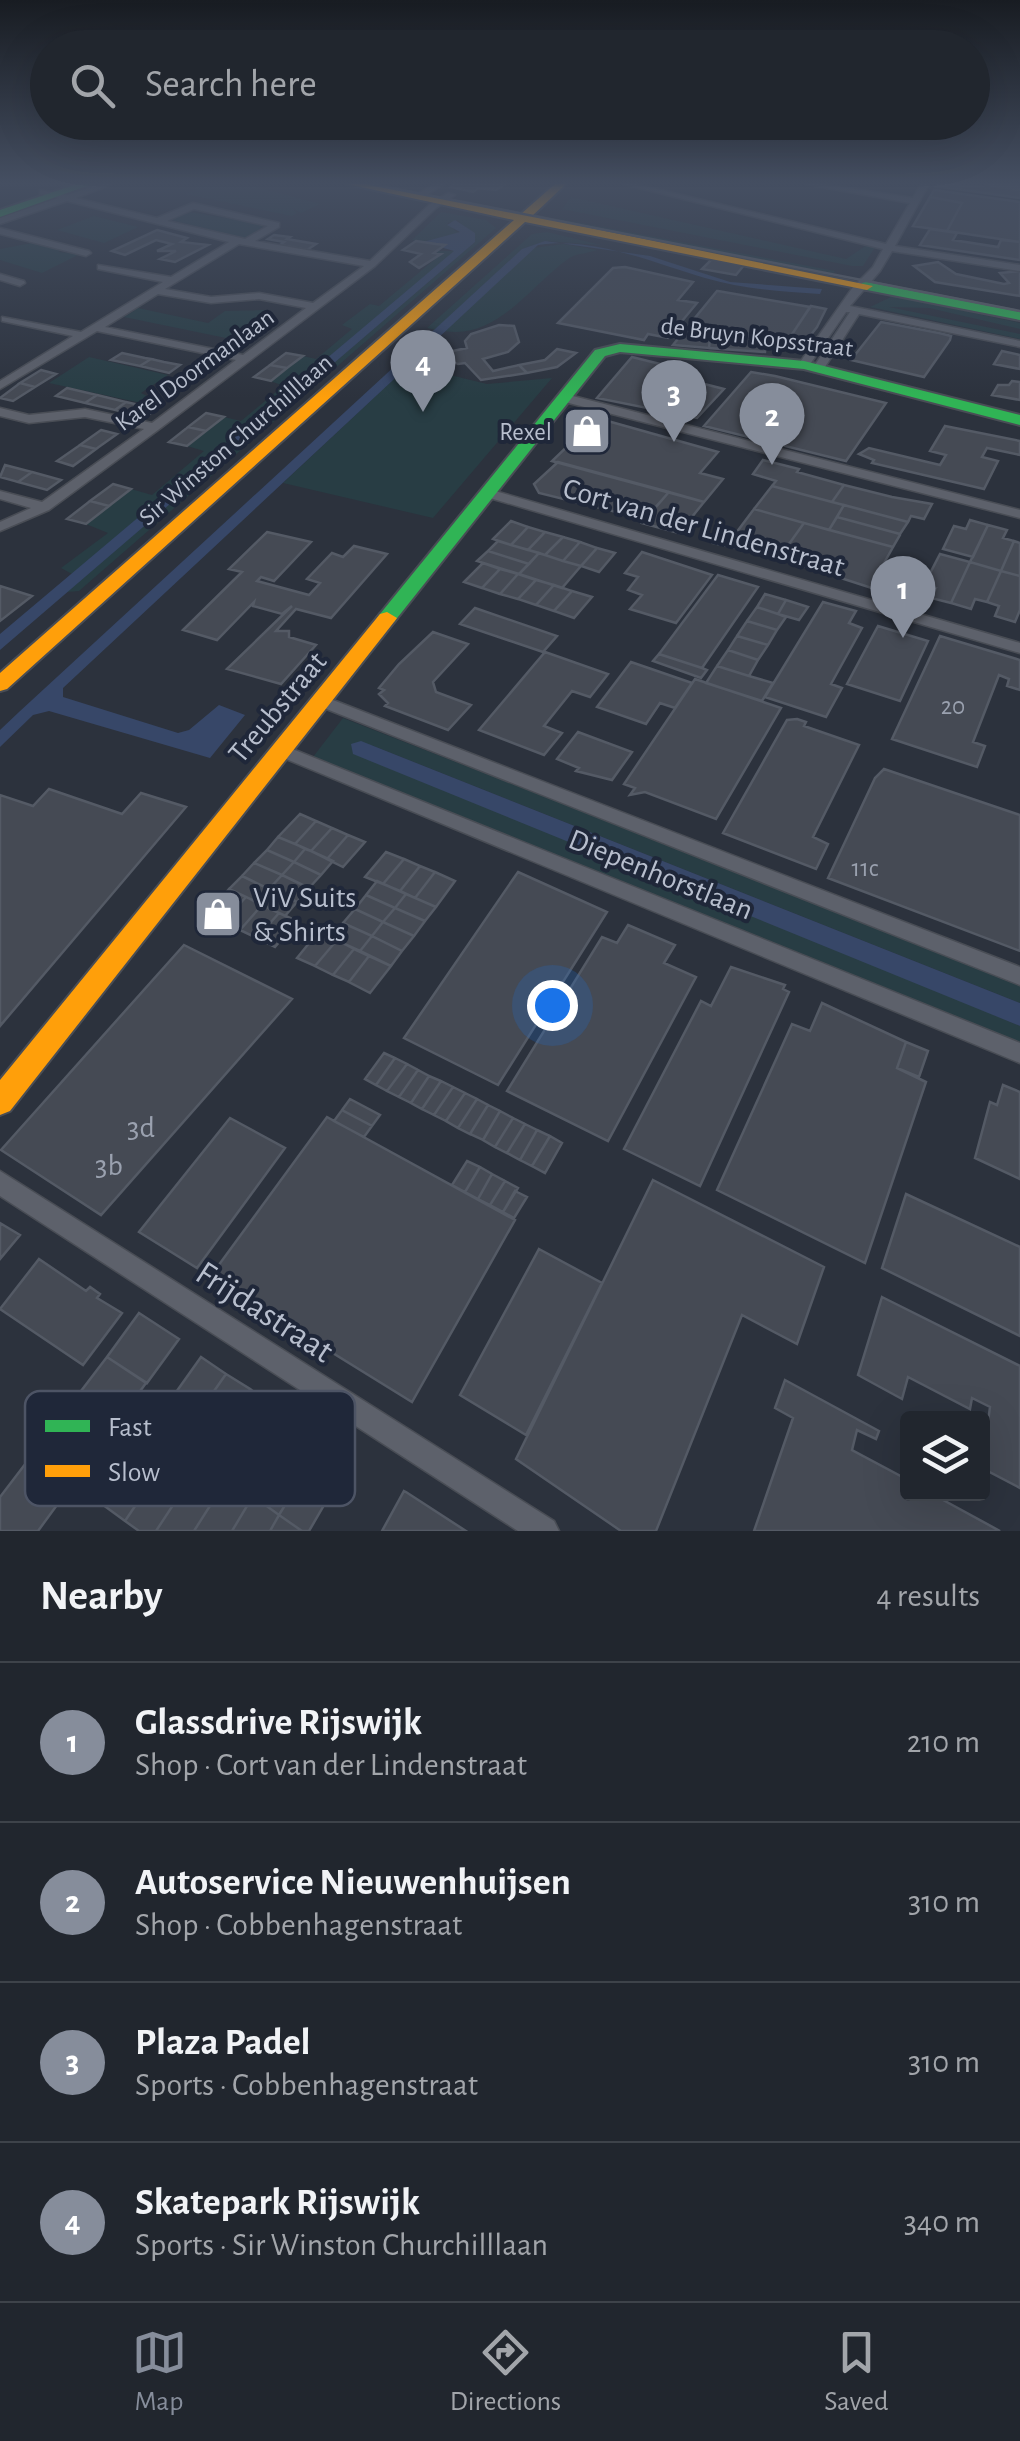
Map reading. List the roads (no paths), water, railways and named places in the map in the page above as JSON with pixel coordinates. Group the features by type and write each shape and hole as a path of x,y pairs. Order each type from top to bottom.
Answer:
{"street":[{"path":"0,386 219,255"},
{"path":"321,255 372,264"},
{"name":"Karel Doormanlaan","path":"0,527 44,507 379,255"},
{"name":"Sir Winston Churchilllaan","path":"0,684 483,255"},
{"path":"743,255 1020,316"},
{"path":"811,367 869,282 882,255"},
{"path":"940,255 1020,268"},
{"path":"100,267 174,281"},
{"path":"0,278 20,283"},
{"path":"869,282 1020,306"},
{"path":"158,291 211,300 259,296 315,307"},
{"path":"850,309 1020,344"},
{"path":"6,319 82,336"},
{"path":"96,328 246,359"},
{"name":"de Bruyn Kopsstraat","path":"603,352 620,348 811,367 1020,420"},
{"name":"Treubstraat","path":"0,1102 603,352"},
{"path":"565,398 1020,514"},
{"path":"0,412 29,419 85,413 154,427"},
{"name":"Cort van der Lindenstraat","path":"488,493 1020,648"},
{"path":"0,495 44,507"},
{"name":"Diepenhorstlaan","path":"320,700 1020,976"},
{"name":"Diepenhorstlaan","path":"280,750 1020,1053"},
{"name":"Frijdastraat","path":"0,1182 326,1391"},
{"name":"Frijdastraat","path":"355,1410 544,1531"}],"water":[{"path":"449,255 459,255 0,650 0,634"},
{"path":"515,255 527,255 63,688 63,697 178,733 189,730 219,705 245,715 210,758 49,711 33,715 0,747 0,730"},
{"path":"632,255 650,256 730,282 822,289 820,294 777,291 705,278"},
{"path":"361,741 1020,1003 1020,1026 353,754 351,744"}],"tram line":[{"path":"736,255 1020,311"}],"place":[{"name":"Skatepark Rijswijk","path":"423,412"},
{"name":"Rexel","path":"587,431"},
{"name":"Plaza Padel","path":"674,442"},
{"name":"Autoservice Nieuwenhuijsen","path":"772,465"},
{"name":"Glassdrive Rijswijk","path":"903,638"},
{"name":"ViV Suits & Shirts","path":"218,914"}]}
